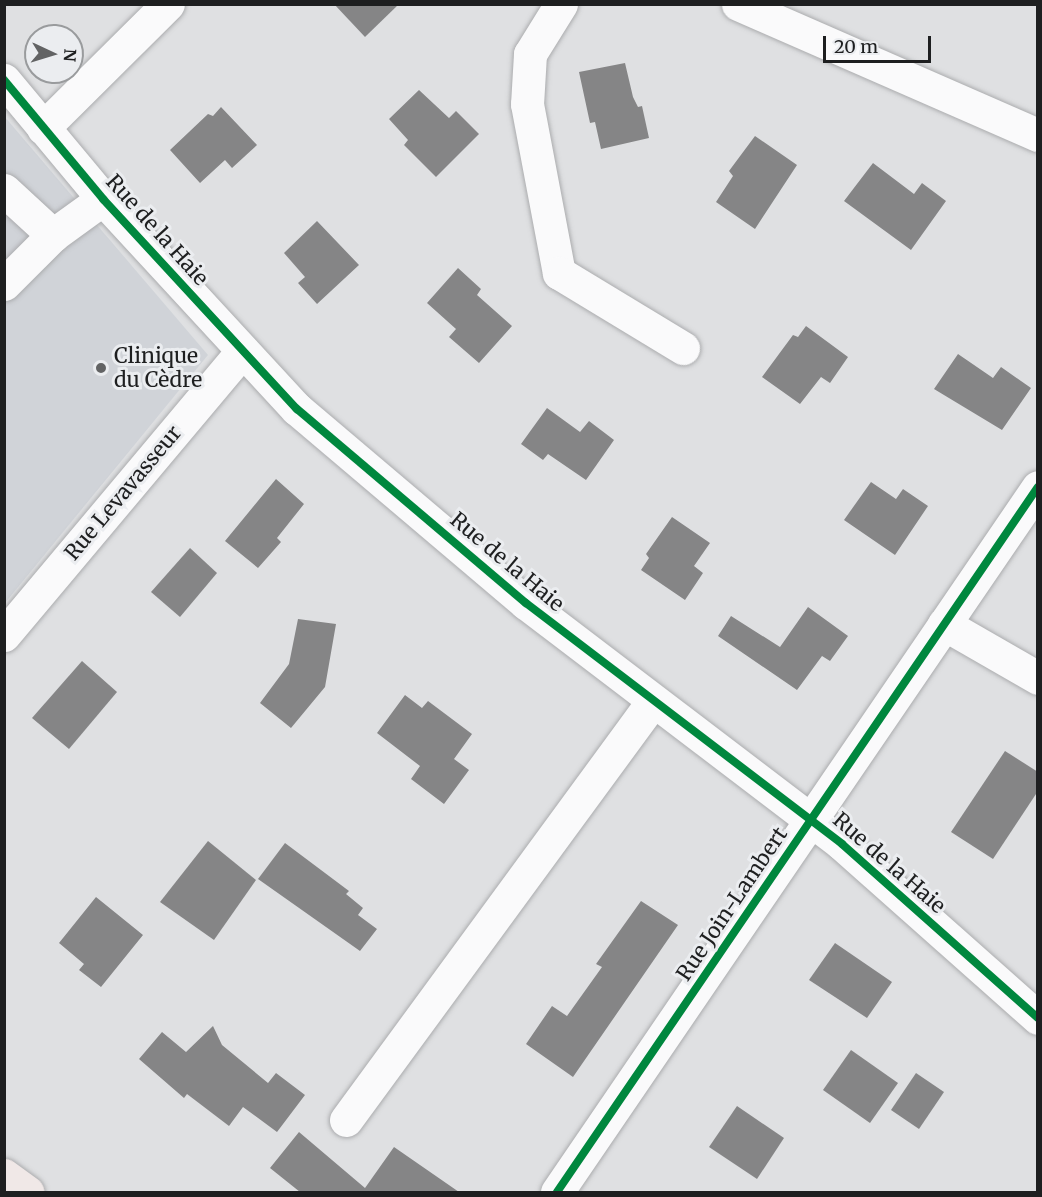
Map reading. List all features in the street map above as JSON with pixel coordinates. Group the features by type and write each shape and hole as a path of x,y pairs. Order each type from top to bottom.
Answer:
{"street":[{"path":"43,128 168,4"},
{"path":"561,4 530,54 527,104 559,273 683,348"},
{"path":"738,4 1038,135"},
{"name":"Rue de la Haie","path":"4,80 103,199 297,409 526,603 842,844 1038,1018"},
{"path":"4,190 53,235"},
{"path":"4,284 53,235 103,199"},
{"name":"Rue Levavasseur","path":"4,635 242,351"},
{"name":"Rue Join-Lambert","path":"557,1192 1038,487"},
{"path":"944,624 1038,678"},
{"path":"346,1120 653,701"}],"shaded area":[{"name":"Clinique du Cèdre","path":"4,116 208,355 5,603 4,603"}],"building":[{"path":"334,4 399,4 365,37"},
{"path":"625,63 633,97 638,107 642,106 649,138 601,149 595,122 590,123 579,72"},
{"path":"419,90 449,118 456,111 479,134 436,177 404,145 408,140 389,119"},
{"path":"221,107 257,145 232,168 225,160 200,183 170,150 208,114 213,116"},
{"path":"755,136 797,165 755,229 716,202 733,176 729,171"},
{"path":"873,163 914,194 922,183 946,201 911,250 844,201"},
{"path":"317,221 359,265 317,304 298,283 305,277 284,253"},
{"path":"458,268 481,289 477,295 512,326 479,363 449,337 456,329 427,303"},
{"path":"806,326 848,357 830,383 821,377 800,404 762,377 793,335 798,337"},
{"path":"958,354 993,378 1001,367 1031,388 1002,430 934,389"},
{"path":"547,408 580,432 589,421 614,440 586,480 548,454 543,460 521,444"},
{"path":"276,479 304,504 277,538 281,542 258,568 225,541"},
{"path":"871,482 896,499 903,489 928,506 895,555 844,520"},
{"path":"672,517 710,543 694,566 703,573 685,600 641,570 649,558 646,554"},
{"path":"190,548 217,573 180,617 151,592"},
{"path":"808,607 848,636 830,661 822,656 797,690 718,636 731,616 780,647"},
{"path":"298,619 336,624 325,687 291,728 260,703 289,664"},
{"path":"82,661 117,692 69,749 32,718"},
{"path":"405,695 422,708 428,701 472,734 454,759 469,770 444,804 411,779 420,766 377,733"},
{"path":"1005,751 1038,772 1038,791 993,859 951,832"},
{"path":"208,841 256,880 214,940 160,902"},
{"path":"285,843 349,891 346,894 363,908 358,915 377,929 360,951 258,879"},
{"path":"96,897 143,935 101,987 79,970 84,964 59,943"},
{"path":"641,901 678,925 573,1077 526,1044 552,1006 567,1016 602,967 596,964"},
{"path":"835,943 892,982 867,1018 809,980"},
{"path":"213,1026 222,1045 268,1083 276,1073 305,1095 277,1132 243,1107 229,1126 187,1094 184,1098 139,1059 162,1032 186,1052"},
{"path":"851,1050 898,1083 870,1123 823,1090"},
{"path":"916,1073 944,1092 919,1129 891,1110"},
{"path":"737,1106 784,1138 757,1179 709,1147"},
{"path":"299,1132 365,1188 394,1147 459,1192 300,1192 270,1168"}],"cycle path":[{"path":"4,80 103,199 297,409 526,603 842,844 1038,1018"},
{"path":"557,1192 1038,487"}],"place":[{"name":"Clinique du Cèdre","path":"101,368"}]}
